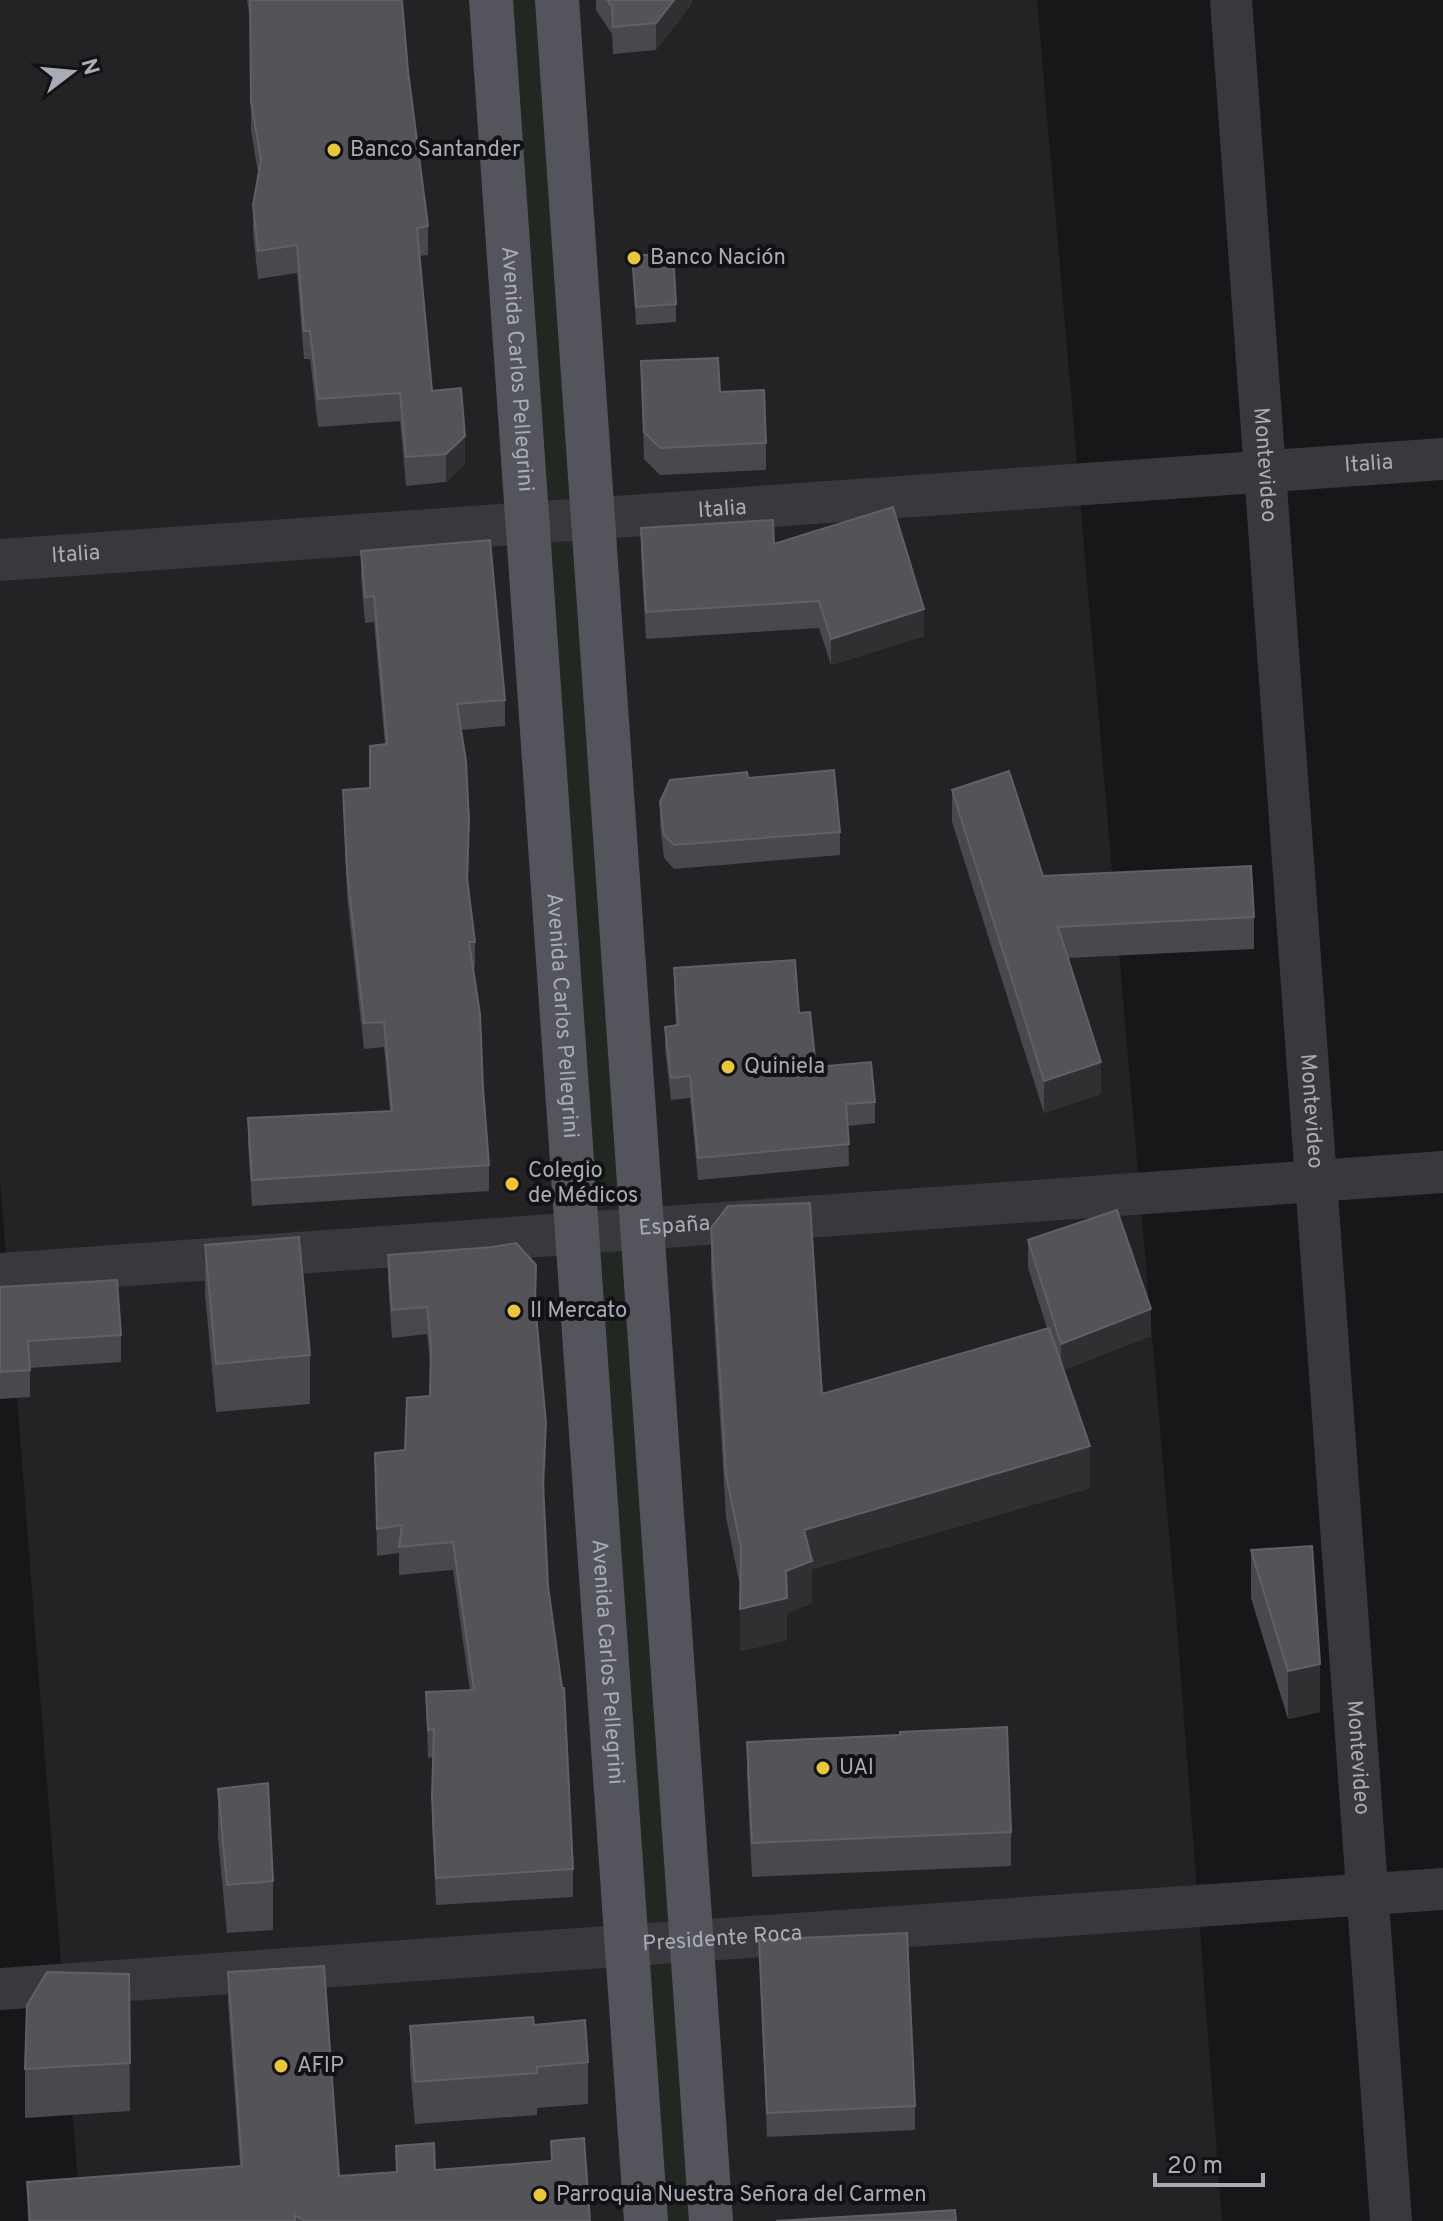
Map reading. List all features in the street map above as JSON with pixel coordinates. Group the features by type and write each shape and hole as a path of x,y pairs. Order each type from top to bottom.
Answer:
{"main road":[{"name":"Avenida Carlos Pellegrini","path":"491,0 646,2221"},
{"path":"557,0 711,2221"}],"street":[{"name":"Montevideo","path":"1231,0 1391,2221"},
{"name":"Italia","path":"0,560 1443,459"},
{"name":"España","path":"0,1274 1443,1172"},
{"name":"Presidente Roca","path":"0,1989 1443,1889"}],"shaded area":[{"path":"0,0 1037,0 1176,1614 1222,2221 81,2221 0,1179"},
{"path":"491,0 557,0 711,2221 646,2221"}],"building":[{"path":"250,0 402,0 428,226 417,228 432,391 461,388 465,436 446,454 406,457 400,393 318,399 310,331 304,331 297,245 258,251 253,205 261,160 251,101"},
{"path":"607,0 674,0 656,23 613,27 612,7"},
{"path":"673,253 676,304 636,307 632,256"},
{"path":"718,358 720,392 764,390 766,443 660,448 644,432 641,361"},
{"path":"893,507 924,609 831,639 819,601 646,612 641,528 773,520 774,544"},
{"path":"490,540 505,700 457,704 466,761 469,821 467,878 475,942 469,942 480,1014 489,1165 252,1180 248,1118 392,1111 384,1022 364,1023 347,870 343,790 370,788 370,746 387,744 374,596 365,597 361,551"},
{"path":"834,770 840,832 674,845 664,835 660,802 670,780 747,772 748,778"},
{"path":"1009,771 1043,876 1251,866 1254,917 1058,927 1101,1062 1044,1081 952,790"},
{"path":"795,960 799,1013 810,1012 816,1067 871,1062 875,1102 846,1104 849,1144 698,1158 690,1076 671,1078 665,1027 678,1025 674,968"},
{"path":"810,1203 822,1394 1049,1328 1090,1446 804,1530 812,1561 786,1571 787,1598 740,1609 741,1548 726,1475 711,1228 728,1206"},
{"path":"1117,1210 1151,1309 1061,1344 1028,1240"},
{"path":"299,1237 310,1355 216,1364 205,1245"},
{"path":"516,1243 536,1265 535,1303 546,1423 543,1483 548,1586 564,1688 573,1869 436,1878 432,1796 434,1729 428,1730 426,1692 474,1690 453,1542 399,1547 402,1525 377,1529 375,1453 405,1450 407,1398 430,1396 431,1347 427,1307 392,1310 388,1255"},
{"path":"117,1280 121,1335 28,1341 30,1370 0,1372 0,1287"},
{"path":"1312,1546 1320,1664 1288,1671 1251,1550"},
{"path":"1007,1727 1011,1832 752,1843 747,1742"},
{"path":"268,1783 273,1881 227,1885 218,1789"},
{"path":"907,1933 915,2106 767,2113 759,1940"},
{"path":"324,1966 339,2176 397,2172 396,2146 434,2143 435,2170 552,2161 551,2141 584,2138 590,2221 305,2221 295,2215 295,2221 30,2221 27,2182 242,2166 228,1972"},
{"path":"47,1972 129,1974 130,2063 25,2069 27,2005"},
{"path":"533,2017 534,2025 585,2020 588,2062 537,2067 537,2073 415,2082 410,2026"},
{"path":"955,2210 956,2221 776,2221"}],"place":[{"name":"Banco Santander","path":"334,150"},
{"name":"Banco Nación","path":"634,258"},
{"name":"Quiniela","path":"728,1067"},
{"name":"Colegio de Médicos","path":"512,1184"},
{"name":"Il Mercato","path":"514,1311"},
{"name":"UAI","path":"823,1768"},
{"name":"AFIP","path":"281,2066"},
{"name":"Parroquia Nuestra Señora del Carmen","path":"540,2195"}]}
